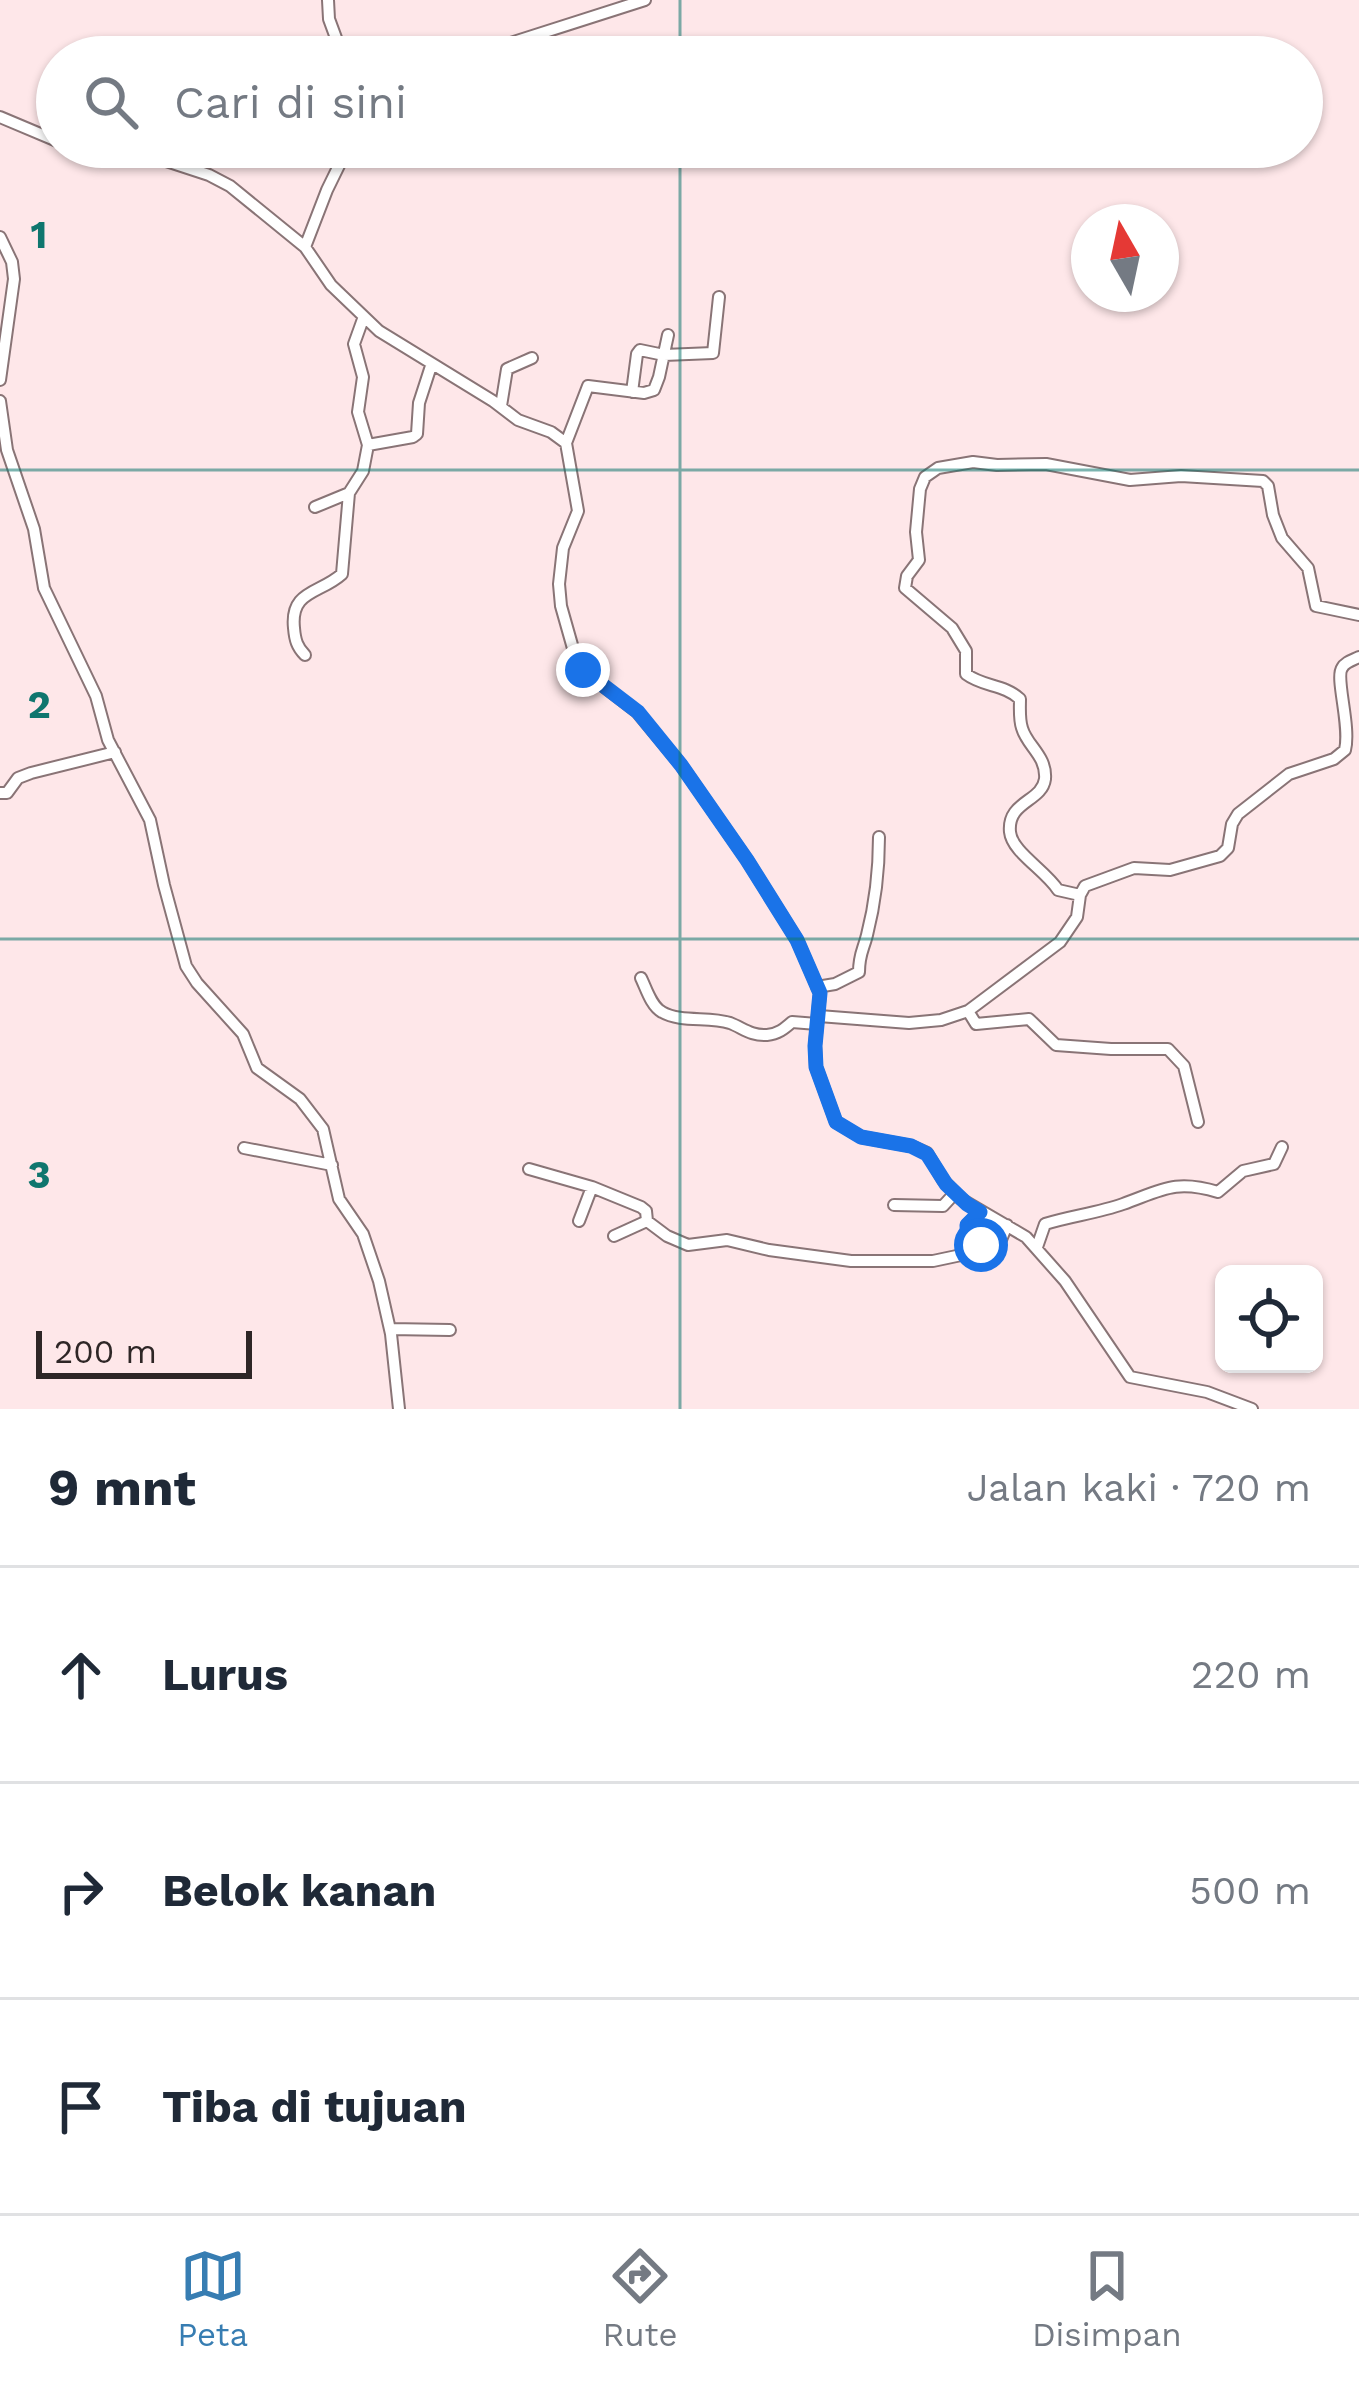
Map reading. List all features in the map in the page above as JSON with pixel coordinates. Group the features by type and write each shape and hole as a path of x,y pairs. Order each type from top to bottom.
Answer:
{"street":[{"path":"328,0 335,36"},
{"path":"533,36 645,0"},
{"path":"0,116 36,132"},
{"path":"184,168 240,193 305,247 363,319 525,424 551,432 566,443"},
{"path":"305,247 338,168"},
{"path":"0,237 14,268 0,380"},
{"path":"632,392 639,352 713,353 719,297"},
{"path":"304,655 295,636 294,611 299,600 342,574 349,493 363,471 368,445 358,412 362,370 353,344 363,319"},
{"path":"668,335 653,390 587,386 566,443 578,511 563,548 559,593 578,663 638,712 691,778 785,919 818,987 816,1067 836,1122 861,1137 923,1151 955,1193 1037,1247 1130,1377 1207,1392 1252,1409"},
{"path":"501,406 506,372 532,358"},
{"path":"368,445 417,434 418,403 431,366"},
{"path":"0,401 7,450 34,529 44,588 97,696 108,740 151,822 186,966 243,1034 257,1069 300,1099 326,1133 339,1198 367,1244 390,1329 399,1409"},
{"path":"1080,895 1061,892 1011,841 1010,820 1040,791 1045,779 1041,757 1022,727 1020,699 1004,687 966,674 966,651 952,628 905,588 919,560 916,532 925,477 938,469 973,462 1063,466 1130,480 1181,476 1263,481 1282,538 1308,568 1314,603 1359,615"},
{"path":"314,506 349,493"},
{"path":"640,978 662,1012 728,1023 760,1036 779,1033 792,1022 909,1023 968,1011 1060,942 1077,917 1085,886 1124,870 1169,870 1220,856 1228,848 1238,814 1289,774 1341,755 1348,728 1339,674 1359,657"},
{"path":"0,793 7,793 18,778 31,772 115,752"},
{"path":"818,987 859,972 859,954 872,915 879,838"},
{"path":"968,1011 976,1024 1029,1018 1057,1045 1168,1048 1184,1066 1198,1122"},
{"path":"1037,1247 1045,1224 1123,1204 1162,1188 1193,1185 1218,1192 1243,1171 1274,1164 1282,1147"},
{"path":"244,1148 332,1165"},
{"path":"529,1169 592,1187 644,1209 646,1221 688,1245 727,1240 826,1258 933,1261 1000,1242 1007,1225"},
{"path":"579,1221 592,1187"},
{"path":"895,1205 943,1206 955,1193"},
{"path":"968,1253 967,1225 980,1212"},
{"path":"614,1236 646,1221"},
{"path":"390,1329 450,1330"}],"route":[{"path":"583,670 638,712 681,765 797,940 820,993 816,1067 836,1122 861,1137 911,1146 927,1154 946,1184 980,1212 967,1225 968,1253 981,1245"}]}
